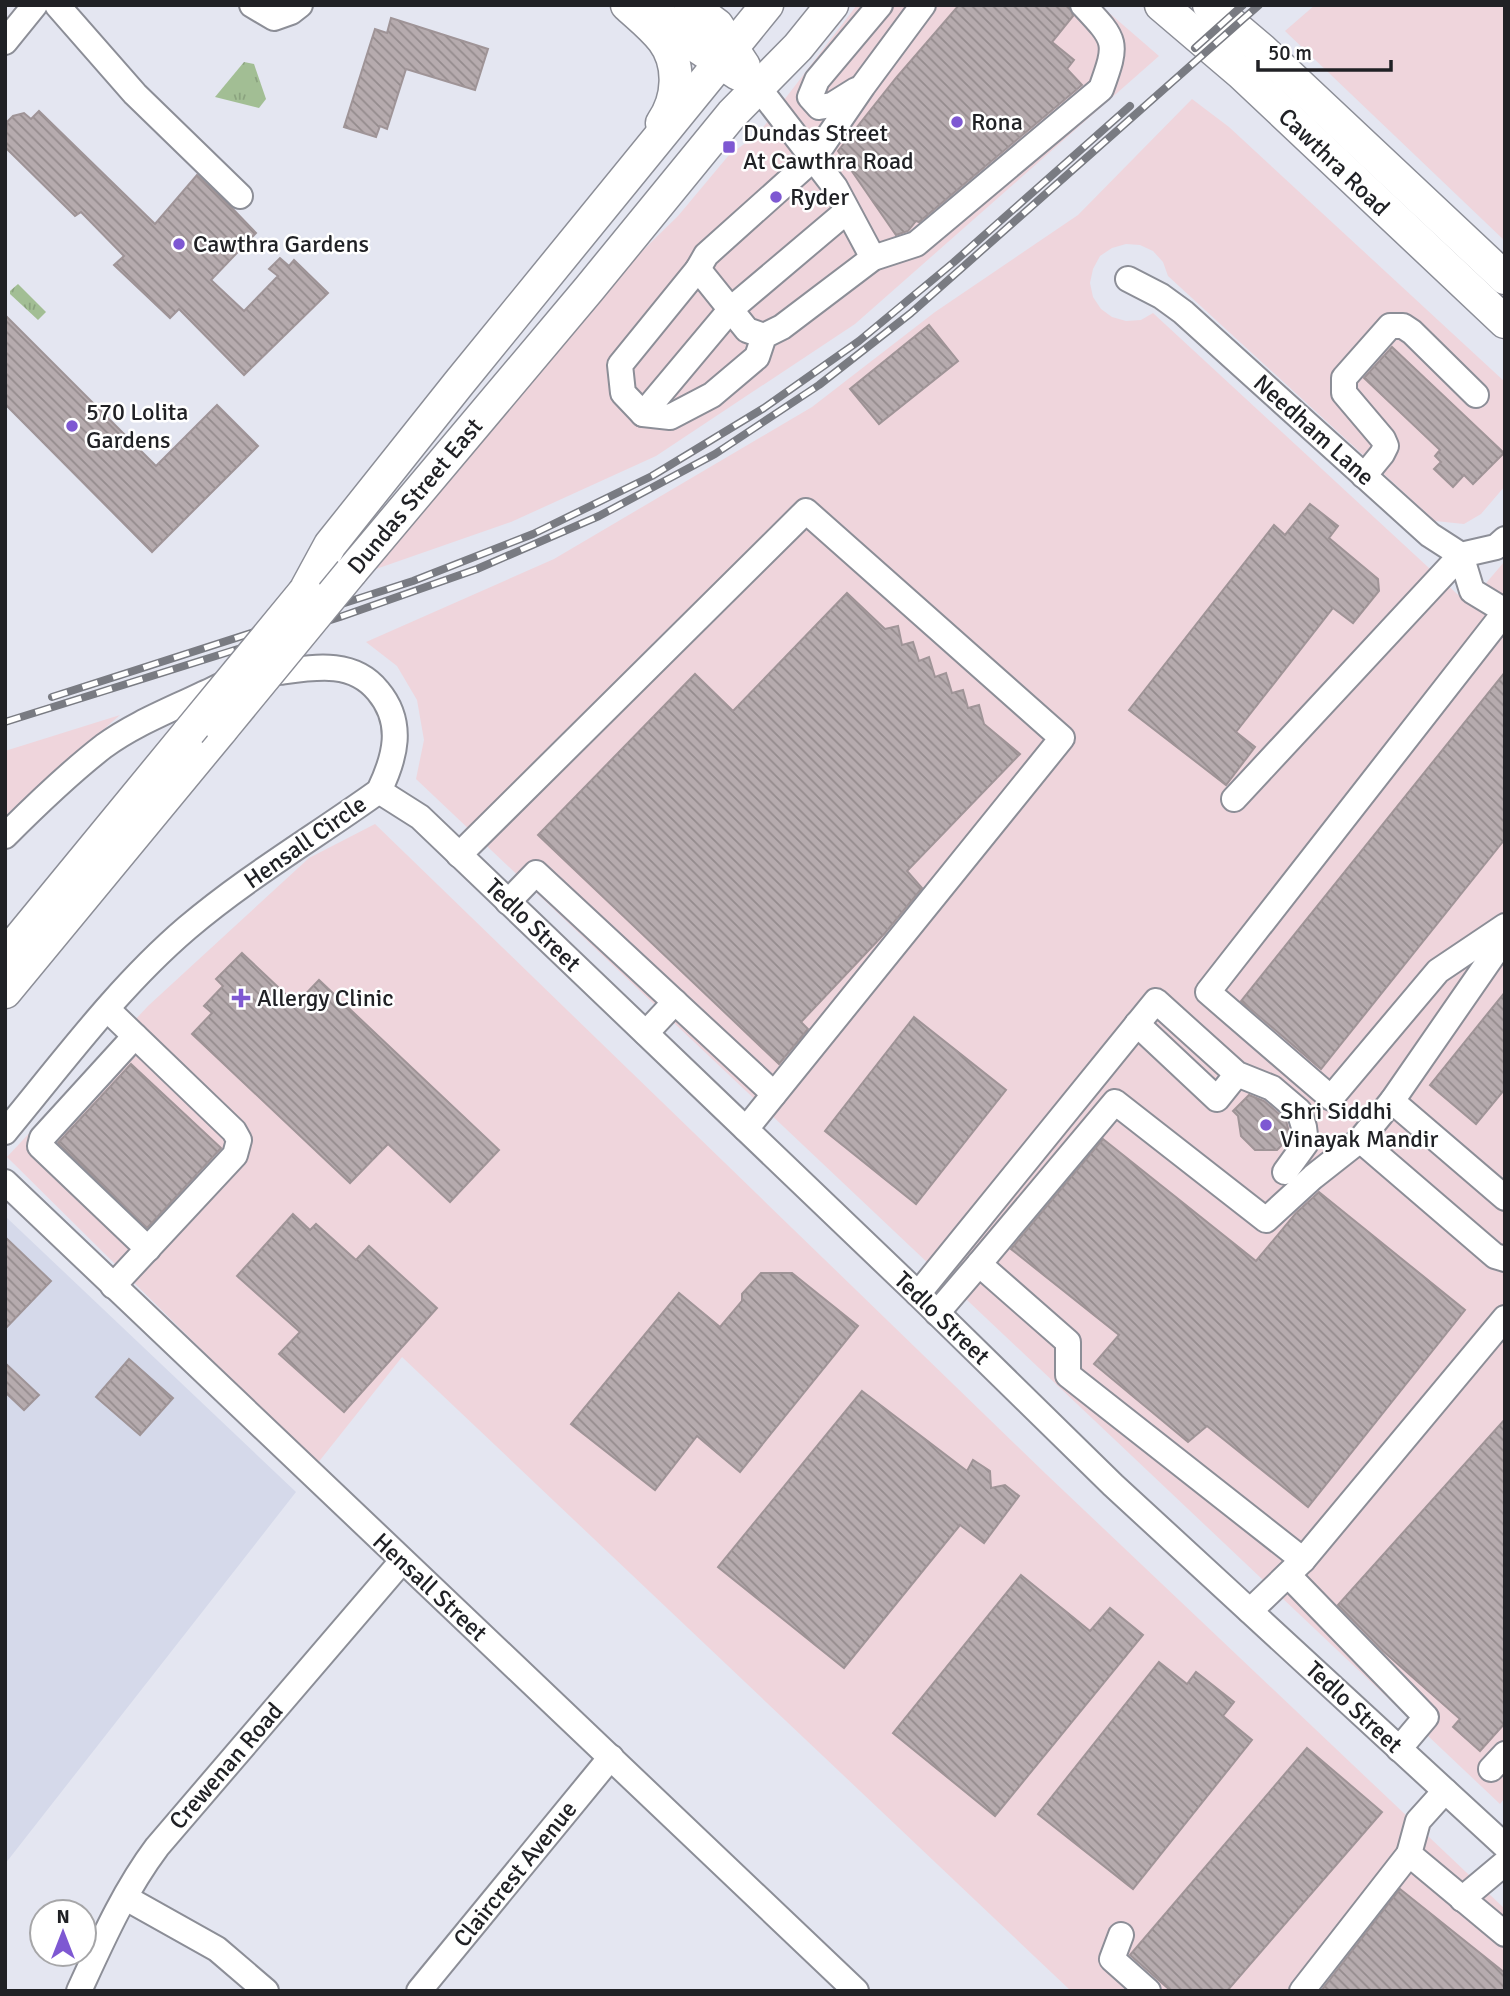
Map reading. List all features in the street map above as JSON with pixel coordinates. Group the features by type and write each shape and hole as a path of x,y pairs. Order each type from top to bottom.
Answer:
{"main road":[{"path":"619,187 625,171 669,113 675,84 674,68 665,43 627,5"},
{"path":"648,5 699,48 727,56"},
{"path":"690,5 717,26 727,56 758,87"},
{"name":"Dundas Street East","path":"5,956 305,592 330,545 768,5"},
{"name":"Dundas Street East","path":"5,992 732,114 798,47 832,5"},
{"name":"Cawthra Road","path":"1161,5 1242,74 1505,322"},
{"name":"Cawthra Road","path":"1209,5 1261,49 1505,278"}],"street":[{"path":"5,42 35,5"},
{"path":"57,5 135,94 240,196"},
{"path":"252,5 274,18 291,12 300,5"},
{"path":"863,86 832,105 819,107 810,97 817,80 880,5"},
{"path":"923,5 813,159 706,255 698,269 620,365 623,393 643,414 670,417 712,395 738,376 757,357 764,336 782,327 873,258 916,243 1101,89 1112,58 1111,37 1083,5"},
{"path":"758,87 835,187 873,258"},
{"path":"643,414 731,310 848,211"},
{"path":"698,269 747,330 764,336"},
{"name":"Needham Lane","path":"1128,279 1161,296 1183,312 1430,536 1461,555"},
{"path":"1364,476 1386,446 1345,393 1345,378 1390,326 1403,326 1412,332 1476,395"},
{"path":"459,855 806,511 1062,738 746,1129"},
{"path":"1234,799 1461,555 1496,547 1505,539"},
{"path":"1461,555 1472,591 1505,611 1208,992 1331,1098 1438,971 1505,926"},
{"name":"Hensall Circle","path":"5,836 96,753 139,724 240,677 317,666 345,670 369,681 388,706 395,727 395,748 390,768 379,791 242,885 187,928 149,963 107,1009 5,1132"},
{"name":"Tedlo Street","path":"379,791 420,817 918,1294 1113,1485 1505,1846"},
{"path":"508,902 536,873 774,1094"},
{"path":"937,1313 1115,1102 1266,1220 1313,1177 1360,1140 1392,1101 1505,938"},
{"path":"918,1294 1156,1001 1237,1074 1272,1088 1299,1111 1306,1143 1284,1171"},
{"path":"646,1033 675,1002"},
{"path":"107,1009 234,1130 239,1140 235,1155 113,1286"},
{"path":"135,1036 42,1138 40,1146 148,1249"},
{"path":"1392,1101 1505,1198"},
{"path":"1360,1140 1495,1256 1505,1259"},
{"name":"Hensall Street","path":"5,1182 856,1991"},
{"path":"979,1264 1068,1342 1068,1375 1295,1567 1426,1717 1399,1749"},
{"path":"1250,1611 1295,1567 1505,1318"},
{"name":"Crewenan Road","path":"79,1991 110,1922 126,1898 136,1874 402,1561"},
{"name":"Claircrest Avenue","path":"419,1991 611,1757"},
{"path":"1302,1991 1409,1854 1418,1821 1445,1791"},
{"path":"1409,1854 1505,1934"},
{"path":"1462,1899 1505,1863"},
{"path":"126,1898 217,1949 266,1991"},
{"path":"1121,1936 1112,1959 1147,1991"}],"shaded area":[{"path":"857,5 1100,5 1159,56 855,324 656,456 511,522 376,569 423,508 632,261 678,216 729,155 758,134"},
{"path":"1315,5 1505,5 1505,241 1285,31"},
{"path":"1192,99 1229,127 1505,382 1505,486 1481,514 1464,524 1435,521 1168,276 1163,262 1153,251 1140,245 1126,244 1112,248 1100,256 1093,269 1090,283 1093,297 1101,309 1112,317 1126,321 1141,320 1153,313 1468,604 1505,561 1505,1798 1500,1804 416,779 424,740 417,700 397,666 366,642 554,559 812,407 935,312 1078,215"},
{"path":"120,715 5,816 5,751"},
{"path":"375,824 1046,1474 1505,1909 1505,1991 1071,1991 402,1357 317,1464 7,1157 148,1006 309,858"},
{"path":"5,1216 296,1492 5,1864"}],"green space":[{"path":"244,62 254,64 266,99 259,108 215,97"},
{"path":"18,284 46,312 38,320 10,294"}],"building":[{"name":"Rona","path":"959,5 1069,5 1073,16 1052,42 1074,60 1067,69 1082,85 919,222 916,221 908,231 896,235 838,151"},
{"path":"391,18 488,49 475,90 406,69 387,129 380,126 376,137 344,127 375,29 387,33"},
{"name":"Cawthra Gardens","path":"39,111 155,224 197,175 231,207 256,233 211,280 244,311 278,276 269,269 280,258 289,266 294,260 328,293 244,375 179,309 170,318 114,265 124,256 81,212 75,216 5,147 7,122 13,116 24,113 31,119"},
{"name":"570 Lolita Gardens","path":"5,315 156,466 217,405 258,446 152,552 5,404"},
{"path":"929,325 958,361 879,424 850,389"},
{"path":"1392,347 1504,453 1473,484 1464,475 1453,487 1434,469 1441,462 1435,456 1440,450 1364,378"},
{"path":"1310,504 1338,526 1329,538 1378,579 1379,591 1353,623 1333,608 1236,732 1255,747 1226,785 1129,710 1274,525 1285,535"},
{"path":"847,593 885,629 898,626 902,645 913,642 919,661 929,657 935,677 946,673 952,693 963,690 968,708 979,705 984,724 1020,754 907,871 922,888 885,933 801,1022 808,1029 779,1064 538,835 695,674 733,711"},
{"path":"1505,672 1505,839 1321,1069 1241,1001"},
{"path":"242,953 296,1004 319,980 499,1150 450,1202 388,1144 350,1183 192,1034 212,1013 204,1006 223,986 216,979"},
{"path":"1505,992 1505,1089 1476,1124 1430,1085"},
{"path":"914,1017 1006,1090 916,1204 825,1131"},
{"path":"131,1064 221,1148 147,1228 58,1143"},
{"name":"Shri Siddhi Vinayak Mandir","path":"1249,1095 1264,1101 1286,1120 1290,1137 1277,1150 1255,1150 1241,1136 1238,1116 1233,1111"},
{"path":"1103,1139 1256,1261 1296,1213 1319,1192 1465,1310 1308,1507 1207,1426 1188,1442 1094,1364 1119,1335 1011,1249"},
{"path":"293,1214 310,1230 316,1224 356,1260 369,1246 437,1308 344,1412 279,1354 300,1332 237,1276"},
{"path":"5,1237 51,1281 5,1329"},
{"path":"761,1273 792,1273 858,1326 740,1472 697,1436 655,1490 571,1424 679,1293 720,1327 742,1301 742,1294"},
{"path":"129,1359 173,1398 140,1435 96,1397"},
{"path":"5,1363 39,1395 24,1410 5,1392"},
{"path":"862,1391 967,1471 973,1460 990,1471 991,1488 1005,1485 1019,1496 984,1543 960,1525 844,1668 718,1567"},
{"path":"1505,1419 1505,1723 1480,1751 1453,1727 1460,1719 1383,1651 1338,1605"},
{"path":"1021,1575 1090,1631 1110,1608 1143,1635 995,1816 893,1733"},
{"path":"1159,1662 1187,1684 1196,1672 1234,1702 1223,1716 1252,1740 1133,1889 1038,1814"},
{"path":"1307,1748 1382,1812 1227,1991 1171,1991 1130,1955"},
{"path":"1400,1889 1505,1973 1505,1991 1321,1991"}],"railway":[{"path":"1195,48 1243,5"},
{"path":"5,722 340,617 477,569 599,516 715,454 819,385 911,313 1259,5"},
{"path":"52,697 413,581 533,534 652,476 764,408 859,341 954,262 1130,106"}],"place":[{"name":"Rona","path":"957,122"},
{"name":"Dundas Street At Cawthra Road","path":"729,147"},
{"name":"Ryder","path":"776,197"},
{"name":"Cawthra Gardens","path":"179,244"},
{"name":"570 Lolita Gardens","path":"72,426"},
{"name":"Allergy Clinic","path":"241,998"},
{"name":"Shri Siddhi Vinayak Mandir","path":"1266,1125"}]}
